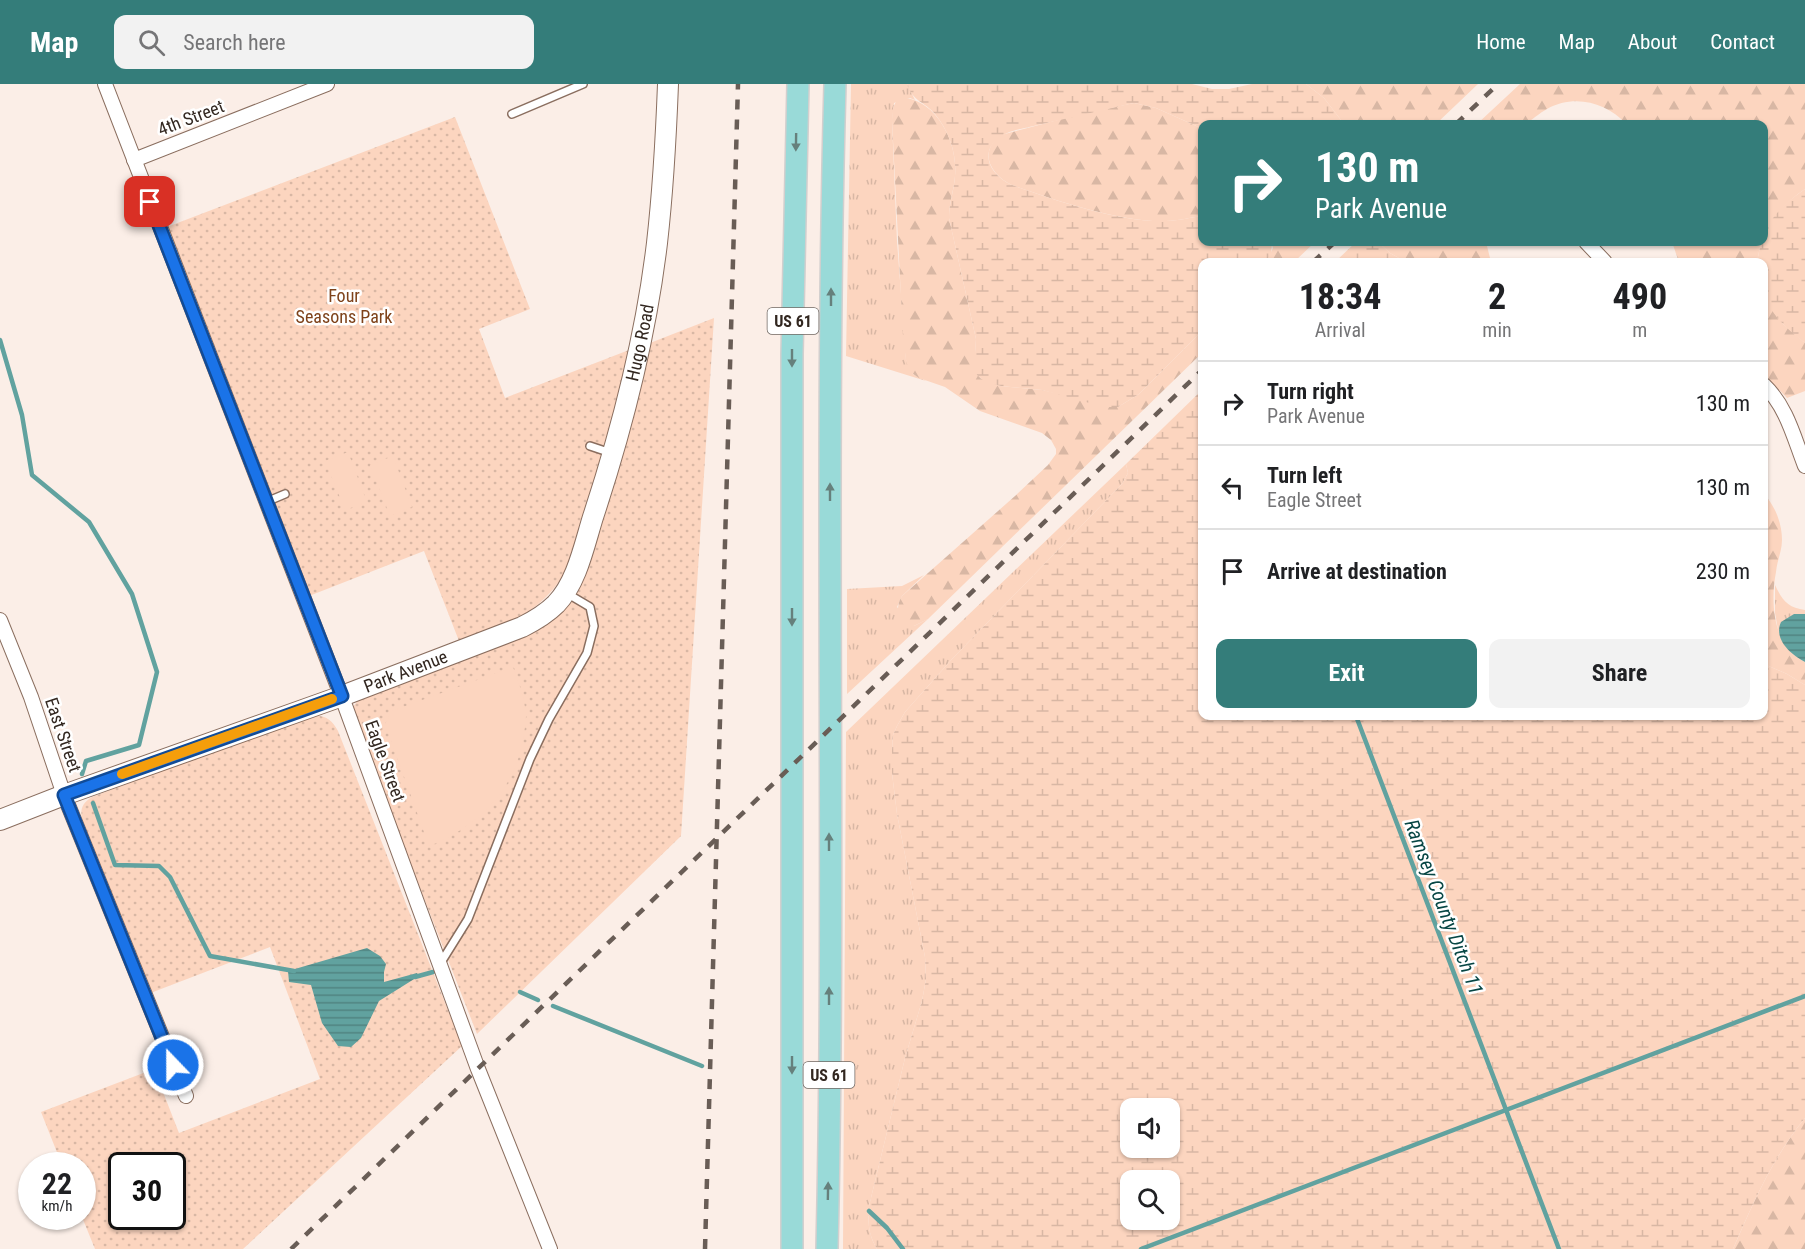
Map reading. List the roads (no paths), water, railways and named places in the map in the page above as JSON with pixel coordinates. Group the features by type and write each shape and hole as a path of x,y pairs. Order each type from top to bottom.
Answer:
{"main road":[{"name":"US 61","path":"792,1249 792,354 798,84"},
{"name":"US 61","path":"827,1249 830,367 835,84"}],"street":[{"name":"Eagle Street","path":"105,84 342,696 478,1069 550,1249"},
{"name":"4th Street","path":"134,160 327,84"},
{"name":"Hugo Road","path":"565,592 576,570 613,453 643,326 657,245 668,84"},
{"path":"1590,246 1601,258"},
{"path":"1768,390 1783,409 1805,466"},
{"name":"Park Avenue","path":"0,820 342,696 522,627 538,619 555,605 565,592"},
{"name":"East Street","path":"0,620 31,697 64,795 186,1095"}],"lane":[{"path":"512,114 584,84"},
{"path":"590,446 613,453"},
{"path":"266,502 285,494"},
{"path":"440,964 468,919 530,759 549,719 587,652 594,626 590,607 565,592"}],"water":[{"path":"1794,614 1805,614 1805,662 1789,651 1779,634 1781,622"},
{"path":"367,948 380,956 386,964 384,982 417,973 419,976 379,1001 361,1038 351,1047 338,1046 322,1023 311,985 289,982 288,971"}],"waterway":[{"path":"0,340 22,415 32,475 89,522 132,594 157,672 139,745 86,761 82,774"},
{"name":"Ramsey County Ditch 11","path":"1358,720 1559,1249"},
{"path":"93,803 115,865 159,866 170,877 210,956 294,971"},
{"path":"415,977 433,972"},
{"path":"520,992 538,1000"},
{"name":"Ramsey County Ditch 11","path":"1141,1249 1805,996"},
{"path":"553,1006 702,1066"},
{"name":"Ramsey County Ditch 11","path":"869,1211 887,1228 903,1249"}],"railway":[{"path":"705,1249 738,84"},
{"path":"1460,120 1498,84"},
{"path":"1317,258 1331,246"},
{"path":"291,1249 1198,374"}],"park label":[{"name":"Four Seasons Park","path":"344,306"}]}
